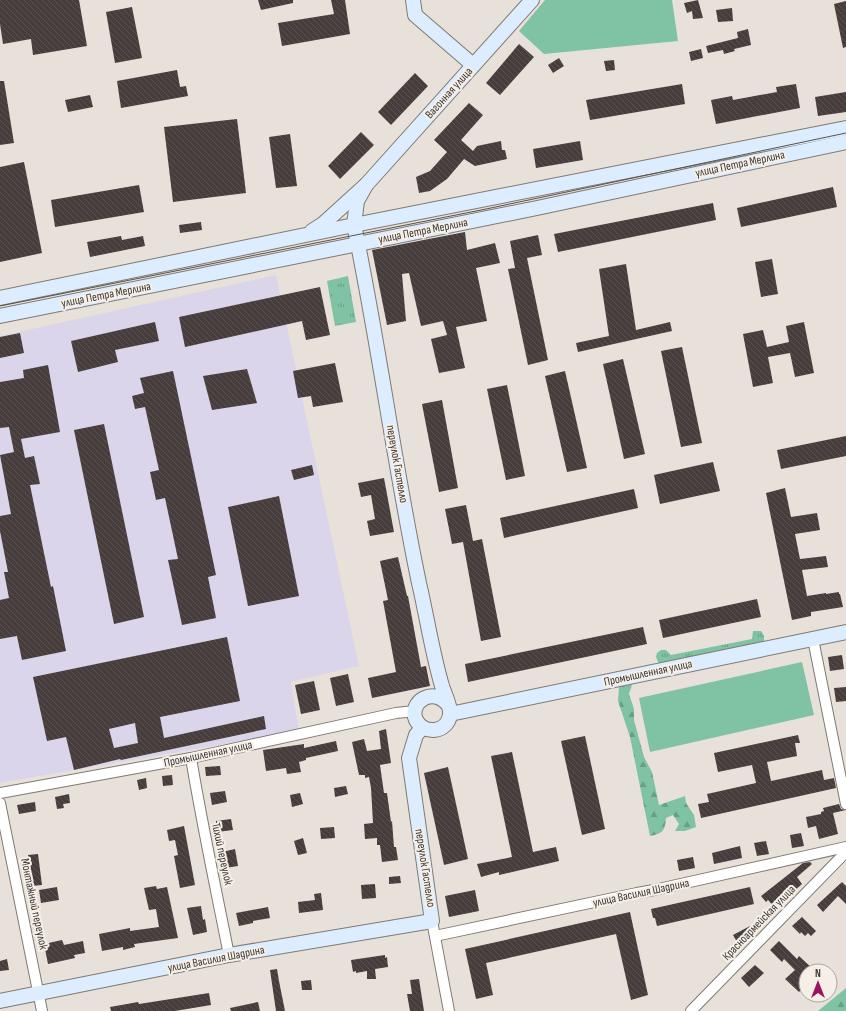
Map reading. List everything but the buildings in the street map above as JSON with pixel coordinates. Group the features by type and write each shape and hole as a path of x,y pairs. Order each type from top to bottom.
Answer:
{"main road":[{"path":"413,0 415,15 473,66"},
{"name":"Вагонная улица","path":"305,235 323,224 366,185 532,0"},
{"name":"улица Петра Мерлина","path":"0,298 354,225 846,128"},
{"name":"улица Петра Мерлина","path":"0,316 537,208 846,142"},
{"name":"Вагонная улица","path":"354,225 357,201 366,185"},
{"name":"переулок Гастелло","path":"354,225 408,529 439,676 449,710"},
{"name":"Промышленная улица","path":"449,710 846,632"},
{"path":"425,697 432,696 444,700 449,710 448,721 443,727 437,730 428,730 418,719 418,702 425,697 439,676"},
{"name":"переулок Гастелло","path":"418,719 412,732 409,758 432,921"},
{"name":"улица Василия Шадрина","path":"0,1001 228,955 432,921"}],"street":[{"path":"813,639 846,804"},
{"name":"Промышленная улица","path":"0,793 191,758 396,713 418,719"},
{"name":"Тихий переулок","path":"191,758 228,955"},
{"name":"Монтажный переулок","path":"0,803 42,1011"},
{"name":"улица Василия Шадрина","path":"435,936 654,890 846,847"},
{"name":"Красноармейская улица","path":"691,1011 846,852"},
{"name":"переулок Гастелло","path":"432,921 449,1011"}],"shaded area":[{"path":"276,275 359,666 291,682 299,731 0,783 0,336"}],"green space":[{"path":"545,0 672,0 678,41 544,54 519,31"},
{"path":"348,276 356,322 335,326 327,281"},
{"path":"753,631 761,631 764,636 764,643 659,664 656,657 657,653 661,650 666,650 671,655 752,639"},
{"path":"802,662 814,715 650,752 639,698"},
{"path":"629,682 632,685 629,694 634,709 634,720 644,757 652,772 659,805 685,796 686,803 694,815 696,827 685,831 675,831 679,824 673,815 666,818 665,826 661,833 650,836 630,737 618,701 619,686"},
{"path":"846,988 846,1011 818,1011 828,1003 838,1003 838,995"}],"tram line":[{"path":"0,306 486,209 846,133"}]}
